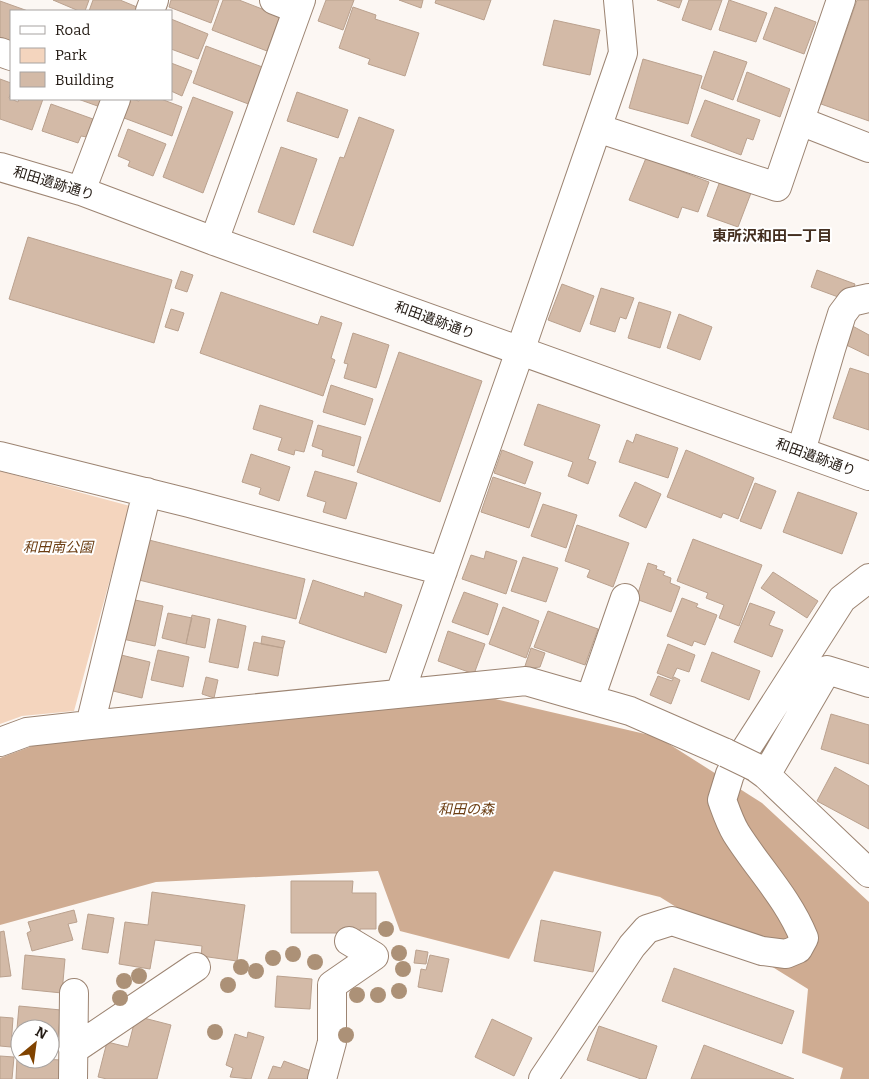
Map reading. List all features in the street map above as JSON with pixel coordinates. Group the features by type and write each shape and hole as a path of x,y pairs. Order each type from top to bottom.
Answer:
{"street":[{"path":"400,693 623,53 618,0"},
{"path":"597,128 777,187 841,0"},
{"path":"214,241 290,3"},
{"path":"81,191 116,100"},
{"path":"800,121 869,148"},
{"name":"和田遺跡通り","path":"0,167 81,191 214,241 869,476"},
{"path":"801,451 842,314 851,302 869,298"},
{"path":"0,456 147,492 443,571"},
{"path":"90,725 147,492"},
{"path":"543,1079 632,946 647,929 672,921 762,951 786,954 798,949 804,938 799,926 785,901 735,831 722,800 730,774 842,599 869,578"},
{"path":"590,699 625,598"},
{"path":"761,771 828,670 869,683"},
{"path":"0,742 27,732 526,681 630,711 726,753 761,771 869,873"},
{"path":"322,1079 332,1042 332,985 374,956 349,940"},
{"path":"73,1050 196,967"},
{"path":"72,1079 74,993"}],"green space":[{"name":"和田南公園","path":"0,471 130,506 74,711 22,716 0,724"},
{"name":"和田の森","path":"491,698 658,737 762,803 869,902 869,1079 840,1079 843,1068 802,1053 808,989 660,897 554,871 509,959 400,931 378,871 156,882 0,925 0,758 46,741 226,726"}],"building":[{"path":"53,0 89,0 85,10 77,10"},
{"path":"93,0 120,0 137,7 136,10 89,10"},
{"path":"171,0 219,0 211,23 169,7"},
{"path":"223,0 239,0 280,16 267,51 212,30"},
{"path":"326,0 354,0 343,30 318,21"},
{"path":"399,0 423,0 421,8"},
{"path":"436,0 491,0 484,20 435,3"},
{"path":"657,0 682,0 679,8"},
{"path":"689,0 722,0 711,30 682,20"},
{"path":"729,0 767,13 756,42 719,30"},
{"path":"857,0 869,0 869,121 821,104"},
{"path":"0,1 25,10 10,10 10,43 0,39"},
{"path":"353,7 376,15 375,19 419,33 405,76 368,64 370,59 339,48"},
{"path":"775,7 816,22 804,54 763,39"},
{"path":"172,19 208,34 198,59 172,49"},
{"path":"554,20 600,30 590,75 543,65"},
{"path":"206,46 265,68 251,105 193,83"},
{"path":"714,51 747,62 733,100 701,88"},
{"path":"643,59 702,76 688,124 629,108"},
{"path":"172,63 192,71 182,96 172,91"},
{"path":"747,72 790,89 780,117 737,101"},
{"path":"0,79 10,83 10,100 18,102 19,100 43,100 32,130 0,119"},
{"path":"297,92 348,110 338,138 287,121"},
{"path":"193,97 233,112 203,193 163,177"},
{"path":"81,100 106,100 103,108"},
{"path":"131,100 164,100 182,107 172,136 124,118"},
{"path":"705,100 760,120 753,140 747,138 741,155 691,136"},
{"path":"51,104 93,119 87,137 81,136 78,143 42,131"},
{"path":"359,117 394,130 353,246 313,232 340,157 344,158"},
{"path":"128,129 166,144 153,176 128,166 130,161 118,156"},
{"path":"281,147 317,159 294,225 258,212"},
{"path":"646,158 709,182 698,212 682,207 678,218 629,200"},
{"path":"720,181 751,193 738,227 707,216"},
{"path":"28,237 172,280 154,343 9,299"},
{"path":"817,270 855,284 849,301 811,287"},
{"path":"181,271 193,275 187,292 175,288"},
{"path":"562,284 594,296 580,332 548,320"},
{"path":"601,288 634,298 626,319 620,317 615,332 590,324"},
{"path":"221,292 318,325 321,316 342,323 331,358 335,360 323,396 200,353"},
{"path":"639,302 671,312 660,348 628,338"},
{"path":"171,309 184,313 178,331 165,327"},
{"path":"679,314 712,327 700,360 667,348"},
{"path":"847,323 869,335 869,356 838,341"},
{"path":"353,333 389,345 376,388 344,378 348,364 344,363"},
{"path":"399,352 482,381 440,502 357,472"},
{"path":"850,368 869,374 869,430 833,418"},
{"path":"331,385 373,399 365,425 323,412"},
{"path":"538,404 600,425 588,459 596,462 588,484 568,476 573,462 524,445"},
{"path":"260,405 313,421 304,452 295,450 294,455 278,450 282,438 253,429"},
{"path":"318,425 361,437 354,466 322,456 323,450 312,446"},
{"path":"636,434 678,448 668,478 619,462 627,440 633,443"},
{"path":"502,450 533,462 525,484 494,473"},
{"path":"686,450 754,478 738,519 723,513 721,518 667,497"},
{"path":"251,454 290,467 279,501 259,494 261,488 242,482"},
{"path":"315,471 357,483 346,519 323,512 326,502 307,496"},
{"path":"493,477 541,493 529,528 481,512"},
{"path":"635,482 661,494 646,528 619,516"},
{"path":"755,483 776,491 761,529 740,521"},
{"path":"798,492 857,513 842,554 783,532"},
{"path":"543,504 577,515 566,548 531,536"},
{"path":"577,525 629,543 613,587 587,577 590,570 565,561"},
{"path":"145,539 305,579 296,619 135,579"},
{"path":"693,539 762,565 739,626 719,618 724,605 706,598 708,593 677,581"},
{"path":"486,551 517,561 506,594 462,579 471,555 484,559"},
{"path":"523,557 558,568 546,602 511,591"},
{"path":"648,563 657,566 656,569 665,572 663,575 671,578 670,583 680,587 671,612 636,599"},
{"path":"773,572 818,601 807,618 761,588"},
{"path":"313,580 364,597 365,592 402,605 386,653 299,623"},
{"path":"464,592 498,604 488,635 452,622"},
{"path":"126,598 163,606 155,646 118,638"},
{"path":"682,598 698,604 696,607 717,615 705,645 694,641 692,646 667,636"},
{"path":"750,603 775,612 769,625 783,630 772,657 734,642"},
{"path":"503,607 539,621 526,658 489,644"},
{"path":"548,611 598,629 585,665 534,647"},
{"path":"168,613 192,618 186,644 162,638"},
{"path":"192,615 210,619 205,648 186,644"},
{"path":"218,619 246,626 238,668 209,662"},
{"path":"448,631 485,644 474,674 438,661"},
{"path":"262,636 285,641 283,648 261,644"},
{"path":"254,642 283,648 278,676 248,670"},
{"path":"668,644 695,655 689,672 677,668 672,679 657,673"},
{"path":"531,648 545,653 540,667 524,669"},
{"path":"158,650 189,657 183,687 151,680"},
{"path":"712,652 760,671 749,700 701,681"},
{"path":"117,654 150,662 142,698 109,690"},
{"path":"658,676 672,681 674,677 680,680 671,704 650,695"},
{"path":"206,677 218,680 214,698 202,694"},
{"path":"831,714 869,725 869,764 821,749"},
{"path":"835,767 869,786 869,829 817,801"},
{"path":"291,881 353,881 352,893 376,893 376,929 360,929 360,933 291,933"},
{"path":"152,892 245,905 237,961 201,956 202,946 155,940 150,969 119,964 125,922 148,925"},
{"path":"74,910 77,922 68,924 73,940 32,951 27,933 31,931 28,922"},
{"path":"88,914 114,918 108,953 82,949"},
{"path":"541,920 601,932 593,972 534,961"},
{"path":"4,931 11,976 0,977 0,932"},
{"path":"416,950 428,952 426,964 414,963"},
{"path":"25,955 65,959 62,993 22,989"},
{"path":"430,955 449,959 442,992 418,987 421,969 426,970"},
{"path":"674,968 794,1011 782,1044 662,1001"},
{"path":"277,976 312,979 310,1009 275,1007"},
{"path":"19,1006 61,1010 60,1019 18,1019"},
{"path":"136,1016 171,1025 157,1079 107,1079 98,1077 107,1042 128,1047"},
{"path":"0,1017 13,1018 10,1019 10,1047 0,1046"},
{"path":"492,1019 532,1038 514,1076 475,1057"},
{"path":"599,1026 657,1046 646,1079 641,1079 587,1060"},
{"path":"248,1032 264,1037 251,1079 230,1077 233,1068 226,1065 235,1034 247,1038"},
{"path":"704,1045 794,1079 691,1079"},
{"path":"0,1056 10,1057 10,1069 13,1069 12,1079 0,1079"},
{"path":"60,1060 62,1060 62,1079 16,1079 16,1069 60,1069"},
{"path":"284,1061 311,1071 308,1079 268,1079 273,1066 281,1068"}],"district":[{"name":"東所沢和田一丁目","path":"772,236"}]}
